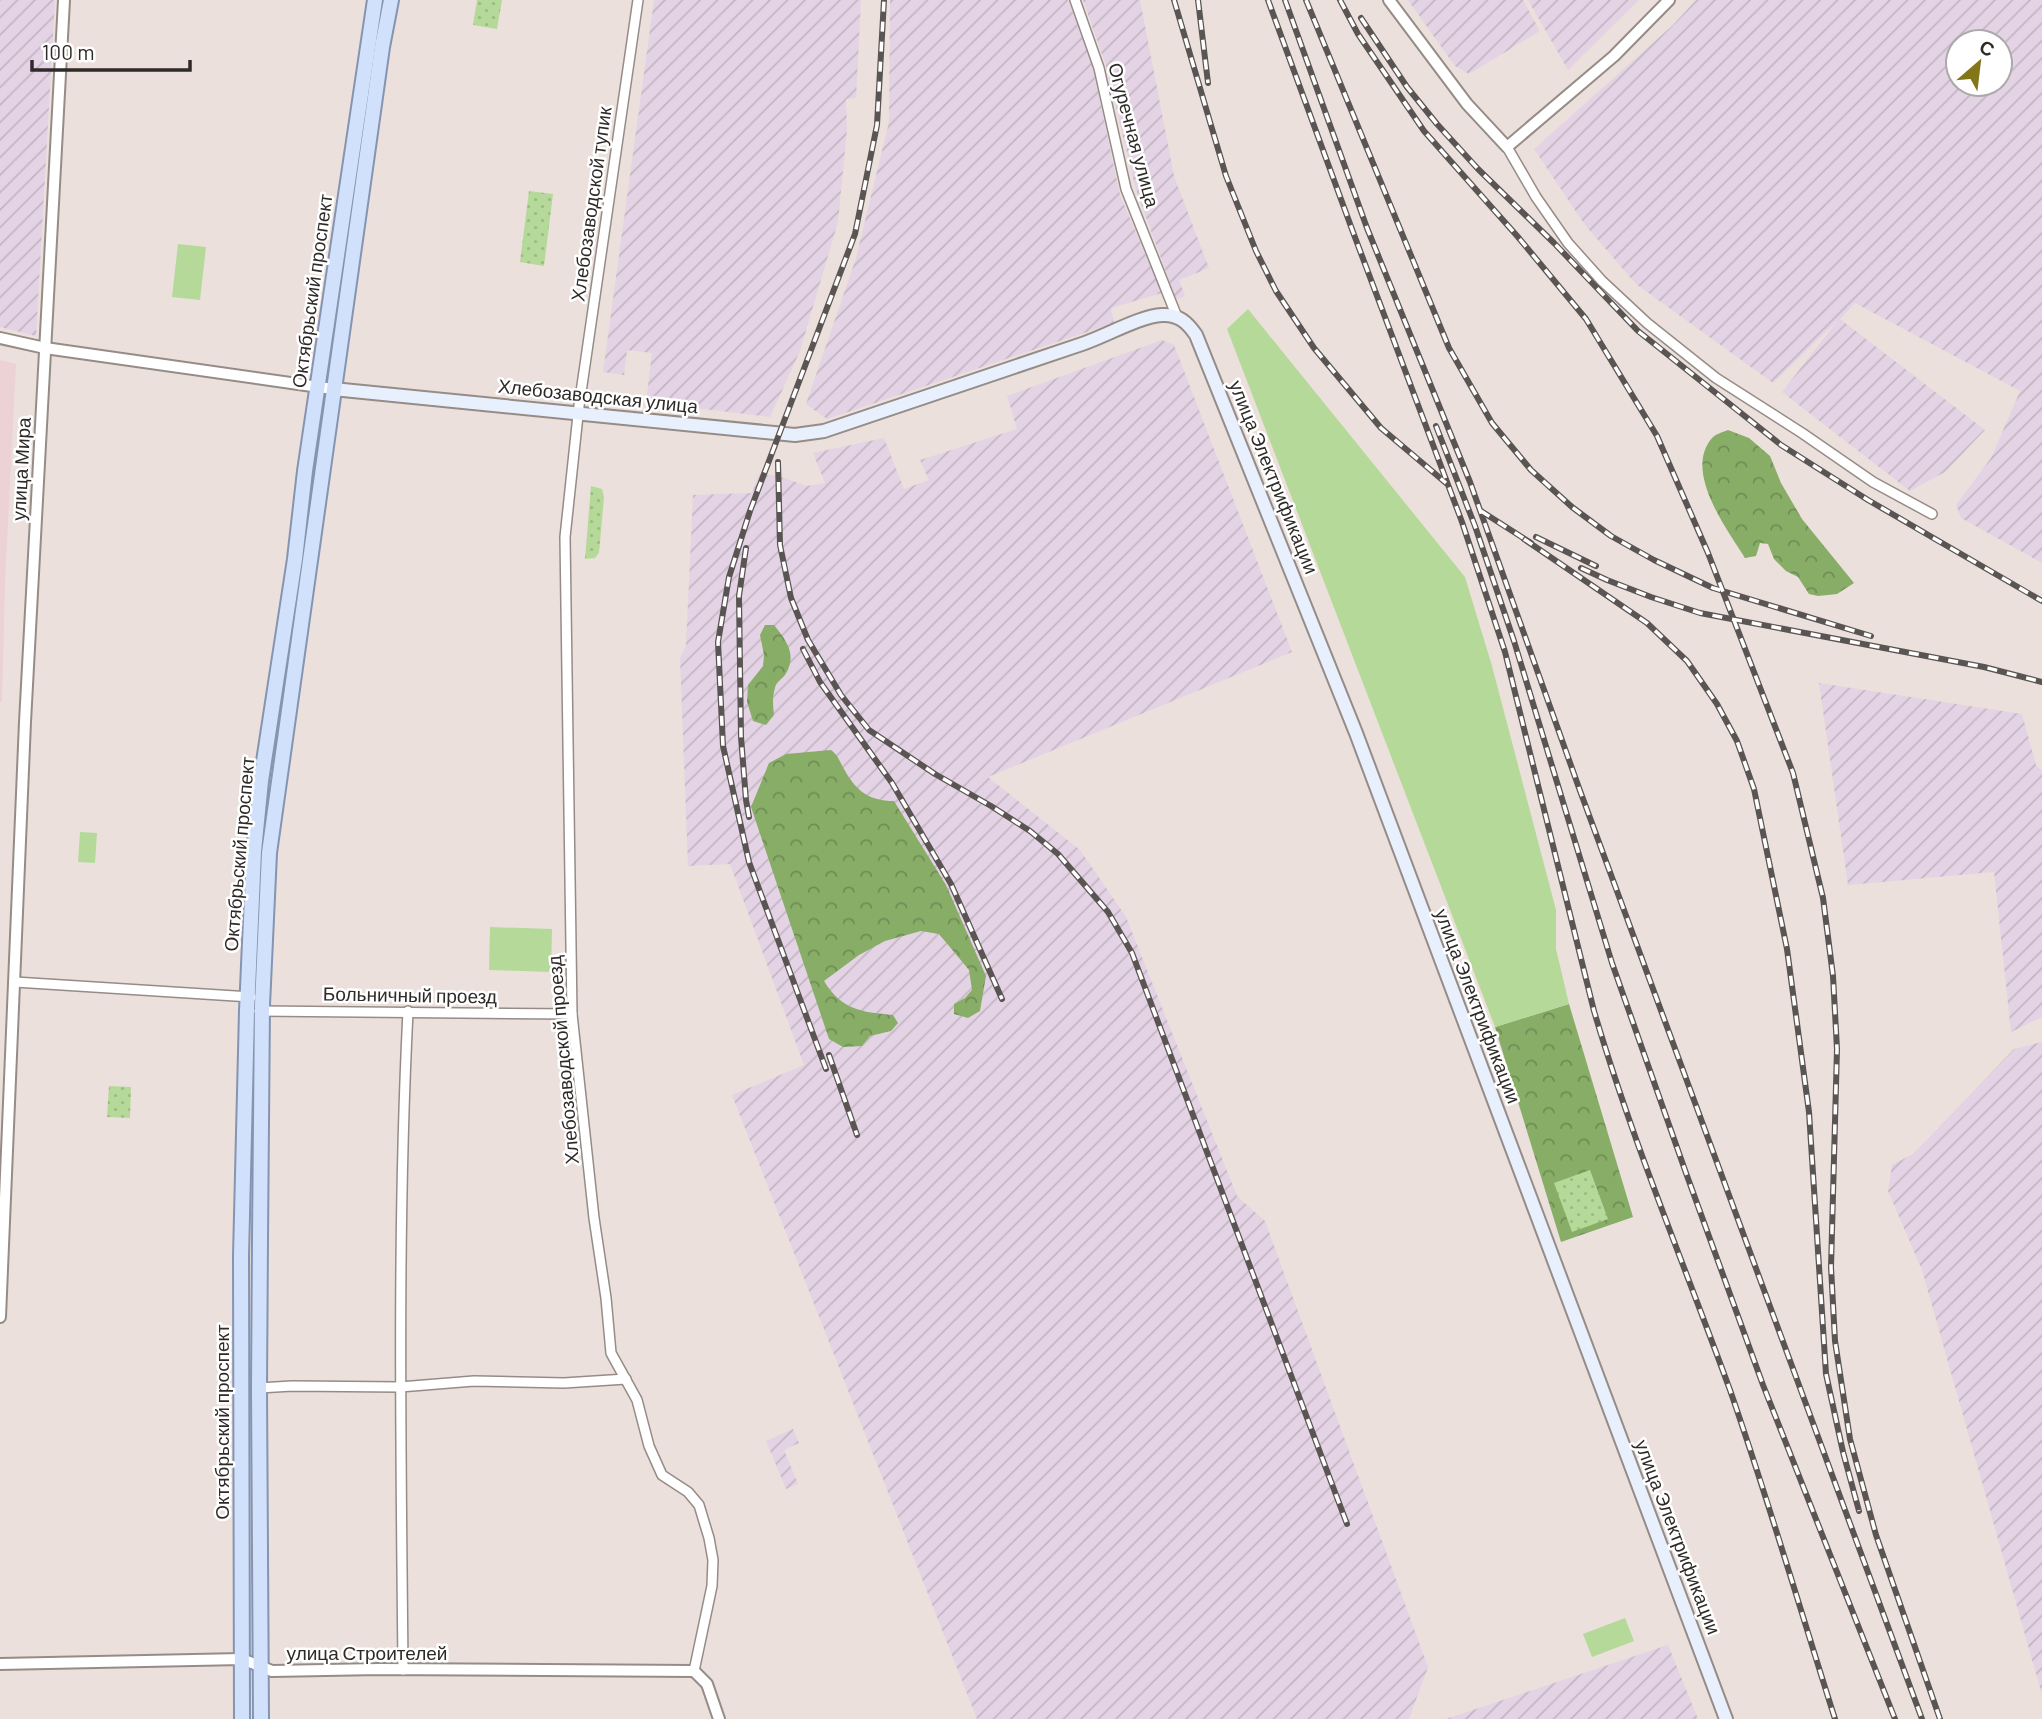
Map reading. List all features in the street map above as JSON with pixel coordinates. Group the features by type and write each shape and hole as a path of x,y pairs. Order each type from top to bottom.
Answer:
{"main road":[{"name":"Октябрьский проспект","path":"261,1719 254,851 261,781 375,0"},
{"name":"Октябрьский проспект","path":"242,1719 242,1256 255,1004 269,853 390,0"},
{"name":"Хлебозаводская улица","path":"333,389 795,435 824,431 1090,341 1151,317 1178,317"},
{"name":"улица Электрификации","path":"1178,317 1187,322 1196,335 1356,733 1726,1719"}],"street":[{"name":"улица Мира","path":"0,1317 25,722 64,0"},
{"name":"Хлебозаводской тупик","path":"579,414 638,0"},
{"name":"Огуречная улица","path":"1075,0 1099,68 1126,189 1178,317"},
{"path":"1390,0 1467,104 1507,147 1536,197 1568,243 1602,281 1647,323 1716,378 1873,482 1932,514"},
{"path":"1507,147 1614,56 1669,0"},
{"name":"Хлебозаводская улица","path":"0,338 45,348 333,389"},
{"name":"Хлебозаводской проезд","path":"579,414 565,537 572,1014 611,1353 637,1400 649,1446 662,1475 688,1492 699,1505 709,1538 713,1560 712,1586 694,1671"},
{"name":"Больничный проезд","path":"15,982 255,1004 408,1011 572,1014"},
{"path":"403,1670 400,1387 408,1011"},
{"path":"258,1388 400,1387 474,1381 568,1383 626,1380"},
{"name":"улица Строителей","path":"0,1664 242,1659 272,1671 694,1671"},
{"path":"694,1671 707,1684 719,1719"}],"shaded area":[{"path":"0,0 55,0 36,336 0,327"},
{"path":"654,0 861,0 856,98 846,99 847,129 838,222 800,351 770,417 646,402 652,353 627,350 624,375 603,372"},
{"path":"890,0 1068,0 1092,63 1120,195 1162,293 1111,308 1114,323 827,419 806,404 856,258 889,122"},
{"path":"1083,0 1140,0 1174,176 1209,268 1179,280 1185,296 1176,299 1136,190 1106,66"},
{"path":"1408,0 1523,0 1540,31 1469,74 1455,66"},
{"path":"1528,0 1639,0 1568,70"},
{"path":"1696,0 2042,0 2042,563 1961,518 1956,505 1991,458 2020,391 1855,303 1840,319 1985,430 1945,472 1910,491 1782,392 1838,320 1773,383 1636,284 1585,225 1534,149 1673,25"},
{"path":"1162,340 1174,345 1292,652 988,777 1080,850 1126,917 1237,1196 1265,1221 1428,1667 1409,1719 977,1719 732,1095 804,1065 730,864 688,866 680,658 686,646 693,495 752,493 759,474 778,476 807,486 825,483 813,453 884,438 904,489 929,480 920,460 1017,429 1007,396"},
{"path":"0,360 16,364 2,702 0,702"},
{"path":"1819,683 2022,714 2036,765 2042,771 2042,1017 2011,1032 1994,872 1848,885"},
{"path":"2042,1042 2042,1695 1922,1270 1888,1191 1892,1165 1913,1154 2014,1049"},
{"path":"793,1429 799,1443 784,1450 798,1484 786,1489 766,1441"},
{"path":"1668,1645 1698,1719 1446,1719"}],"green space":[{"path":"477,0 502,0 497,29 473,25"},
{"path":"529,191 553,194 544,266 520,262"},
{"path":"178,244 206,247 200,300 172,297"},
{"path":"1248,309 1465,577 1492,666 1556,910 1556,949 1569,1004 1495,1027 1227,329"},
{"path":"1728,430 1749,438 1770,456 1781,483 1802,519 1854,583 1837,594 1809,594 1798,577 1786,571 1774,559 1768,544 1760,543 1756,556 1745,558 1711,499 1702,466 1705,450 1713,437"},
{"path":"591,486 602,489 604,497 599,553 595,558 585,559"},
{"path":"765,625 774,625 786,642 790,654 789,668 776,684 774,691 774,715 766,725 753,721 747,702 748,685 763,666 760,635"},
{"path":"831,750 859,789 870,797 894,801 946,885 986,976 980,1011 968,1018 954,1014 954,1004 972,990 969,970 939,934 921,931 885,941 859,955 824,981 845,1004 862,1011 893,1015 898,1023 891,1031 870,1036 862,1046 843,1047 829,1039 751,807 769,763 786,754"},
{"path":"80,832 97,833 95,863 78,862"},
{"path":"490,927 552,929 551,972 489,970"},
{"path":"1569,1004 1633,1217 1561,1242 1495,1027"},
{"path":"109,1086 131,1087 130,1118 107,1117"},
{"path":"1590,1170 1608,1219 1572,1232 1554,1183"},
{"path":"1625,1618 1634,1641 1592,1657 1583,1634"}],"railway":[{"path":"826,1069 749,862 723,746 718,642 729,577 750,511 855,234 877,125 884,0"},
{"path":"1174,0 1226,176 1256,251 1276,291 1314,348 1381,428 1446,483"},
{"path":"1198,0 1208,83"},
{"path":"1268,0 1462,522 1505,652 1594,1011 1642,1154 1730,1390 1835,1719"},
{"path":"1285,0 1367,228 1470,482 1579,788 1922,1719"},
{"path":"1306,0 1449,348 1492,423 1531,470 1572,507 1611,536 1654,560 1713,588 1871,636"},
{"path":"1340,0 1358,34 1424,131 1586,319 1657,436 1708,553 1793,773 1823,898 1833,976 1837,1049 1831,1267 1835,1341 1850,1439 1876,1535 1940,1719"},
{"path":"1361,18 1407,87 1437,124 1638,331 1781,445 1868,500 2042,601"},
{"path":"1436,426 1475,526 1514,641 1612,963 1686,1173 1763,1385 1895,1719"},
{"path":"778,462 780,545 791,598 808,640 841,695 869,730 935,774 1030,831 1058,854 1108,912 1132,953 1347,1524"},
{"path":"1481,511 1531,543"},
{"path":"1536,537 1596,566"},
{"path":"1524,539 1647,623 1687,661 1717,704 1737,741 1754,789 1787,949 1809,1112 1826,1374 1859,1511"},
{"path":"746,548 739,596 741,737 749,817"},
{"path":"1581,568 1651,597 1700,613 1984,667 2042,682"},
{"path":"803,649 820,682 892,783 951,884 1002,999"},
{"path":"829,1055 857,1135"}]}
